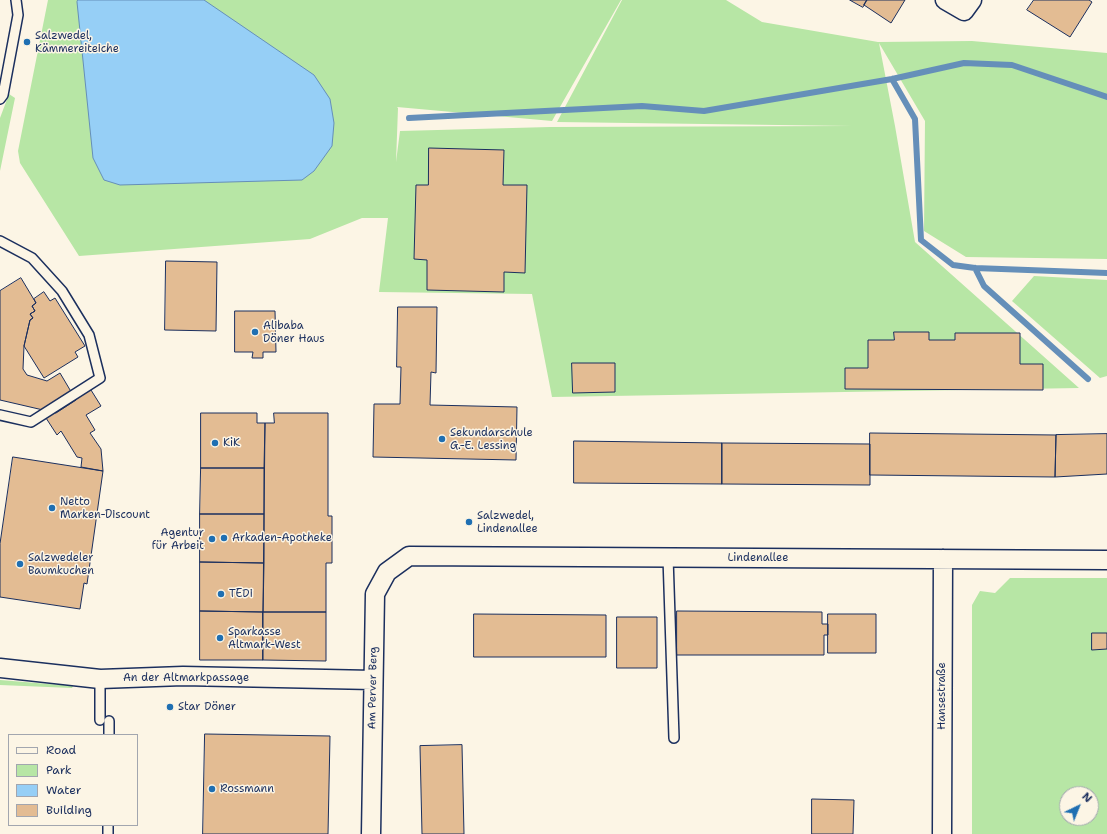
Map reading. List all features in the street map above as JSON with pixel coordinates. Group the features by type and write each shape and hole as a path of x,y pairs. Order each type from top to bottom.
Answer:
{"street":[{"path":"946,0 968,6"},
{"name":"Lindenallee","path":"409,556 1107,560"},
{"name":"Am Perver Berg","path":"370,834 375,594 387,572 409,556"},
{"name":"Hansestraße","path":"942,834 943,559"},
{"name":"An der Altmarkpassage","path":"0,668 100,679 183,676 373,680"}],"lane":[{"path":"0,99 3,95 18,15 16,0"},
{"path":"0,241 32,258 62,291 89,335 100,378 31,422 0,415"},
{"path":"668,557 674,738"},
{"path":"100,679 104,720 109,734"}],"green space":[{"path":"48,0 621,0 552,121 397,107 396,162 400,131 550,127 852,126 557,122 622,0 726,0 762,22 878,42 972,41 1107,53 1107,259 966,257 924,231 925,121 879,43 915,242 1079,388 552,397 532,294 379,292 388,218 362,218 310,239 79,256 20,163 18,151"},
{"path":"9,94 15,98 0,171 0,118"},
{"path":"1034,276 1107,280 1107,376 1100,378 1012,301"},
{"path":"1010,578 1107,578 1107,834 972,834 972,605 980,591 995,593"},
{"path":"0,680 73,686 72,688 0,685"}],"water":[{"path":"78,0 204,0 314,75 330,99 334,123 332,146 314,171 302,180 120,185 104,180 93,158"}],"building":[{"path":"850,0 867,0 863,7"},
{"path":"867,0 905,0 891,23 864,5"},
{"path":"1034,0 1089,0 1092,2 1070,37 1027,10"},
{"path":"429,148 504,150 503,185 527,185 525,273 504,272 504,292 427,290 427,260 414,259 416,185 428,185"},
{"path":"166,261 217,262 216,331 165,330"},
{"path":"21,278 36,303 32,306 35,311 30,314 33,318 30,320 24,346 23,369 27,375 47,381 60,373 76,400 56,413 0,400 0,291"},
{"path":"44,292 50,301 55,298 85,346 75,352 78,357 44,378 24,346 30,320 33,318 30,314 35,311 32,306 36,303 34,299"},
{"path":"398,307 437,307 436,373 431,372 430,405 517,407 516,460 373,457 374,404 400,404 401,367 397,367"},
{"name":"Alibaba Döner Haus","path":"235,311 275,311 276,352 263,352 263,358 252,358 253,352 235,352"},
{"path":"894,332 929,332 929,340 955,340 955,333 1020,333 1020,364 1043,364 1043,390 845,389 845,368 868,368 868,340 894,340"},
{"path":"572,363 615,363 615,392 573,393"},
{"path":"91,390 101,406 86,415 95,430 90,433 101,449 103,471 81,467 82,458 77,457 61,431 57,435 46,418"},
{"path":"201,413 257,413 257,423 265,423 264,468 201,468"},
{"path":"274,413 328,413 328,516 332,516 332,563 326,563 326,612 263,612 265,423 274,423"},
{"path":"870,433 1056,435 1055,477 870,475"},
{"path":"1107,434 1107,474 1055,477 1056,435"},
{"path":"574,441 722,443 722,484 574,483"},
{"path":"722,443 870,444 870,485 722,484"},
{"name":"Netto Marken-Discount","path":"13,457 103,471 87,584 84,583 80,609 0,597 0,544"},
{"path":"201,468 264,468 264,514 200,514"},
{"path":"200,514 264,514 264,563 200,562"},
{"path":"200,562 264,563 263,612 200,611"},
{"path":"200,611 263,612 263,660 200,660"},
{"path":"677,611 822,612 822,624 828,624 828,635 824,635 824,655 677,655"},
{"path":"263,612 326,612 326,661 263,660"},
{"path":"474,614 606,615 606,657 474,657"},
{"path":"828,614 876,614 876,653 828,653"},
{"path":"617,617 657,617 657,668 617,668"},
{"path":"1092,633 1107,633 1107,649 1092,650"},
{"path":"205,734 330,736 328,834 203,834"},
{"path":"462,745 464,834 422,834 420,746"},
{"path":"812,799 854,800 853,834 812,834"}],"waterway":[{"path":"409,118 642,106 704,111 892,79 964,63 1012,65 1107,97"},
{"path":"892,79 915,119 921,240 953,265 975,268 1107,273"},
{"path":"975,268 984,286 1088,379"}],"place":[{"name":"Salzwedel, Kämmereiteiche","path":"27,42"},
{"name":"Alibaba Döner Haus","path":"255,332"},
{"name":"Sekundarschule G.-E. Lessing","path":"442,439"},
{"name":"KiK","path":"215,443"},
{"name":"Netto Marken-Discount","path":"52,508"},
{"name":"Salzwedel, Lindenallee","path":"469,522"},
{"name":"Arkaden-Apotheke","path":"224,538"},
{"name":"Agentur für Arbeit","path":"212,539"},
{"name":"Salzwedeler Baumkuchen","path":"20,564"},
{"name":"TEDi","path":"221,594"},
{"name":"Sparkasse Altmark-West","path":"220,638"},
{"name":"Star Döner","path":"170,707"},
{"name":"Rossmann","path":"212,789"}]}
